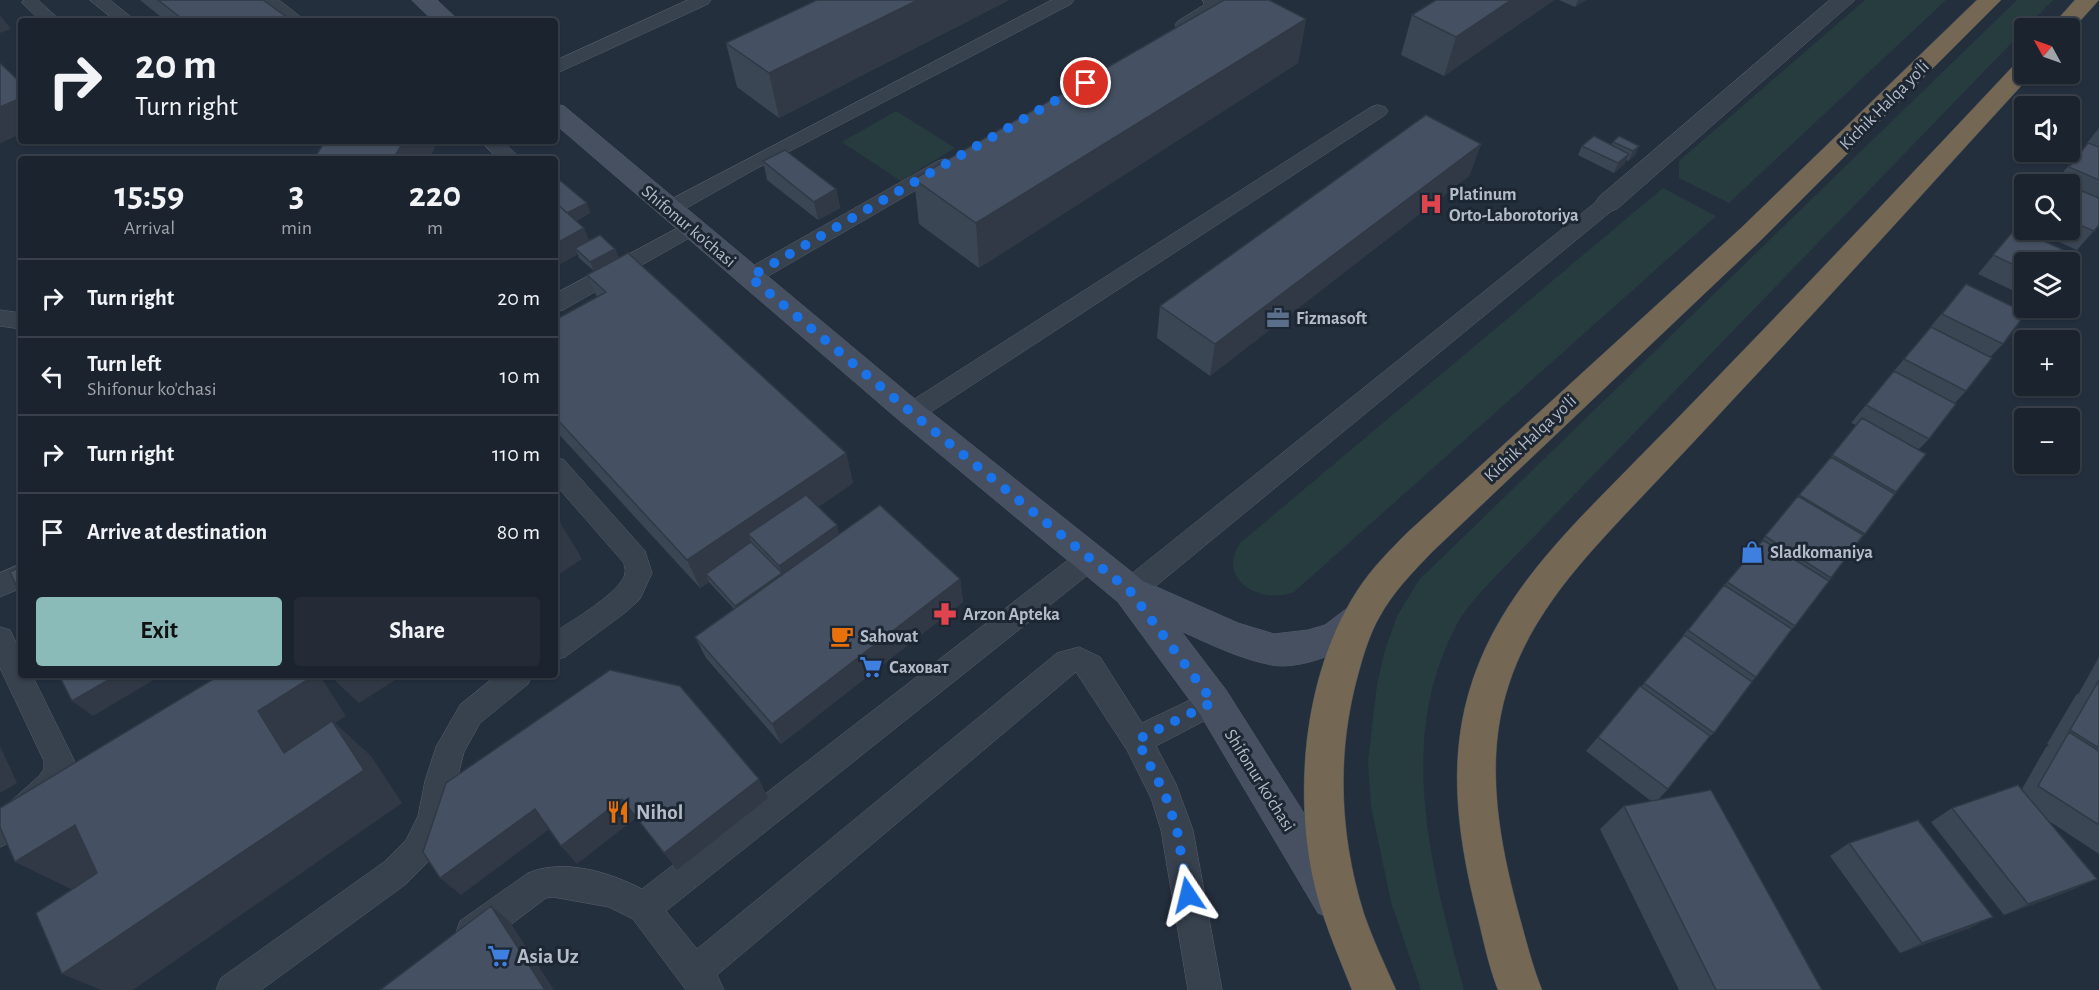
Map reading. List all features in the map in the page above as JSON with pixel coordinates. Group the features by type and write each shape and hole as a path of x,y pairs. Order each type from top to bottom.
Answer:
{"highway":[{"name":"Kichik Halqa yo'li","path":"1374,990 1343,913 1324,828 1321,762 1331,708 1359,621 1376,591 1426,537 1544,424 1757,230 1989,0"},
{"path":"2071,18 2088,0"},
{"path":"1520,990 1486,873 1478,830 1475,789 1475,752 1481,718 1500,658 1516,625 1533,596 1571,549 2014,79"}],"street":[{"path":"423,0 441,18"},
{"path":"1608,203 1844,0"},
{"name":"Shifonur ko'chasi","path":"558,114 912,413 1130,591 1231,637 1274,650 1308,646 1336,637 1359,621"},
{"name":"Shifonur ko'chasi","path":"1130,591 1213,702 1343,913"}],"lane":[{"path":"99,0 123,18"},
{"path":"268,0 293,18"},
{"path":"558,67 702,0"},
{"path":"669,209 1065,0"},
{"path":"1165,36 1214,7 1212,0"},
{"path":"31,3 48,18"},
{"path":"912,413 1378,111"},
{"path":"494,144 508,156"},
{"path":"750,277 959,157"},
{"path":"1130,591 1608,203"},
{"path":"558,302 691,228"},
{"path":"0,318 18,321"},
{"path":"558,469 636,559 639,573 630,591 616,604 558,646"},
{"path":"644,908 1089,558"},
{"path":"0,586 18,577"},
{"path":"0,639 18,676"},
{"path":"453,948 539,884 553,881 614,892 644,908 700,981 1067,662 1075,658 1084,660 1090,666 1137,740 1165,794 1177,830 1206,990"},
{"path":"0,832 50,786 59,773 59,760 19,678"},
{"path":"233,990 394,873 417,851 433,819 440,781 452,747 470,714 514,678"},
{"path":"1137,740 1213,702"},
{"path":"50,786 84,786"}],"green space":[{"path":"1865,0 1946,0 1729,203 1679,178 1679,161"},
{"path":"2017,0 2053,0 2036,18 2014,18 2014,40 1491,581 1461,618 1453,632 1436,676 1426,720 1423,765 1432,856 1464,990 1421,990 1391,902 1371,806 1368,761 1377,685 1384,653 1397,616 1419,580"},
{"path":"896,111 955,148 901,181 842,142"},
{"path":"1663,188 1716,216 1294,592 1268,595 1246,587 1238,579 1234,569 1234,557 1240,543"}],"building":[{"path":"158,0 263,0 288,18 181,18"},
{"path":"817,0 918,0 769,73 726,43"},
{"path":"1224,0 1269,0 1306,19 976,223 914,179"},
{"path":"1436,0 1511,0 1456,37 1412,15"},
{"path":"1,64 18,80 18,99 0,107"},
{"path":"1426,115 1481,144 1215,344 1160,306"},
{"path":"1594,136 1629,154 1618,163 1582,146"},
{"path":"1619,136 1639,146 1633,151 1613,142"},
{"path":"2088,143 2099,147 2099,180 2069,167 2073,162 2080,162 2080,153"},
{"path":"323,144 402,144 395,156 316,156"},
{"path":"785,150 836,189 814,202 763,161"},
{"path":"558,179 587,203 567,213 558,205"},
{"path":"2080,190 2099,198 2099,225 2094,231 2080,225"},
{"path":"558,205 584,228 558,242"},
{"path":"2014,230 2014,240 2042,240 2068,252 2014,252 2014,265 1993,255"},
{"path":"600,235 615,249 590,262 575,248"},
{"path":"628,253 846,453 687,560 558,420 558,318 606,292 587,275"},
{"path":"1966,284 2014,307 2014,318 2022,318 2003,344 1942,314"},
{"path":"1931,327 1992,358 1966,391 1904,359"},
{"path":"1894,371 1956,404 1929,439 1866,405"},
{"path":"1862,418 1926,454 1896,492 1832,455"},
{"path":"1831,457 1895,494 1865,534 1799,495"},
{"path":"806,495 837,525 779,566 748,534"},
{"path":"1798,496 1863,535 1831,578 1765,536"},
{"path":"880,505 960,579 772,724 695,637"},
{"path":"1763,540 1829,581 1795,626 1727,582"},
{"path":"751,542 782,573 735,606 706,574"},
{"path":"18,568 18,589 10,572"},
{"path":"1724,585 1792,629 1756,677 1688,630"},
{"path":"1684,635 1752,682 1714,733 1644,683"},
{"path":"610,670 680,686 759,779 664,853 622,799 561,846 535,809 440,878 423,852 446,783"},
{"path":"60,678 112,678 72,701"},
{"path":"215,678 306,678 307,680 258,711 284,753 332,721 364,770 62,974 36,913 97,873 75,825 15,862 0,827 0,808"},
{"path":"2099,680 2099,748 2070,730"},
{"path":"1640,686 1710,736 1668,789 1598,737"},
{"path":"2069,732 2099,751 2099,825 2038,786"},
{"path":"2018,785 2097,879 2028,904 1952,808"},
{"path":"1711,790 1822,990 1716,990 1624,806"},
{"path":"1918,820 1993,917 1922,943 1849,843"},
{"path":"491,906 545,990 380,990"}],"place":[{"name":"Platinum Orto-Laborotoriya","path":"1431,204"},
{"name":"Fizmasoft","path":"1278,318"},
{"name":"Sladkomaniya","path":"1752,552"},
{"name":"Arzon Apteka","path":"945,614"},
{"name":"Sahovat","path":"842,636"},
{"name":"Саховат","path":"871,667"},
{"name":"Nihol","path":"618,812"},
{"name":"Asia Uz","path":"499,956"}],"route":[{"path":"1086,83 825,236 750,277 1130,591 1213,702 1137,740 1165,794 1177,830 1188,895"}]}
